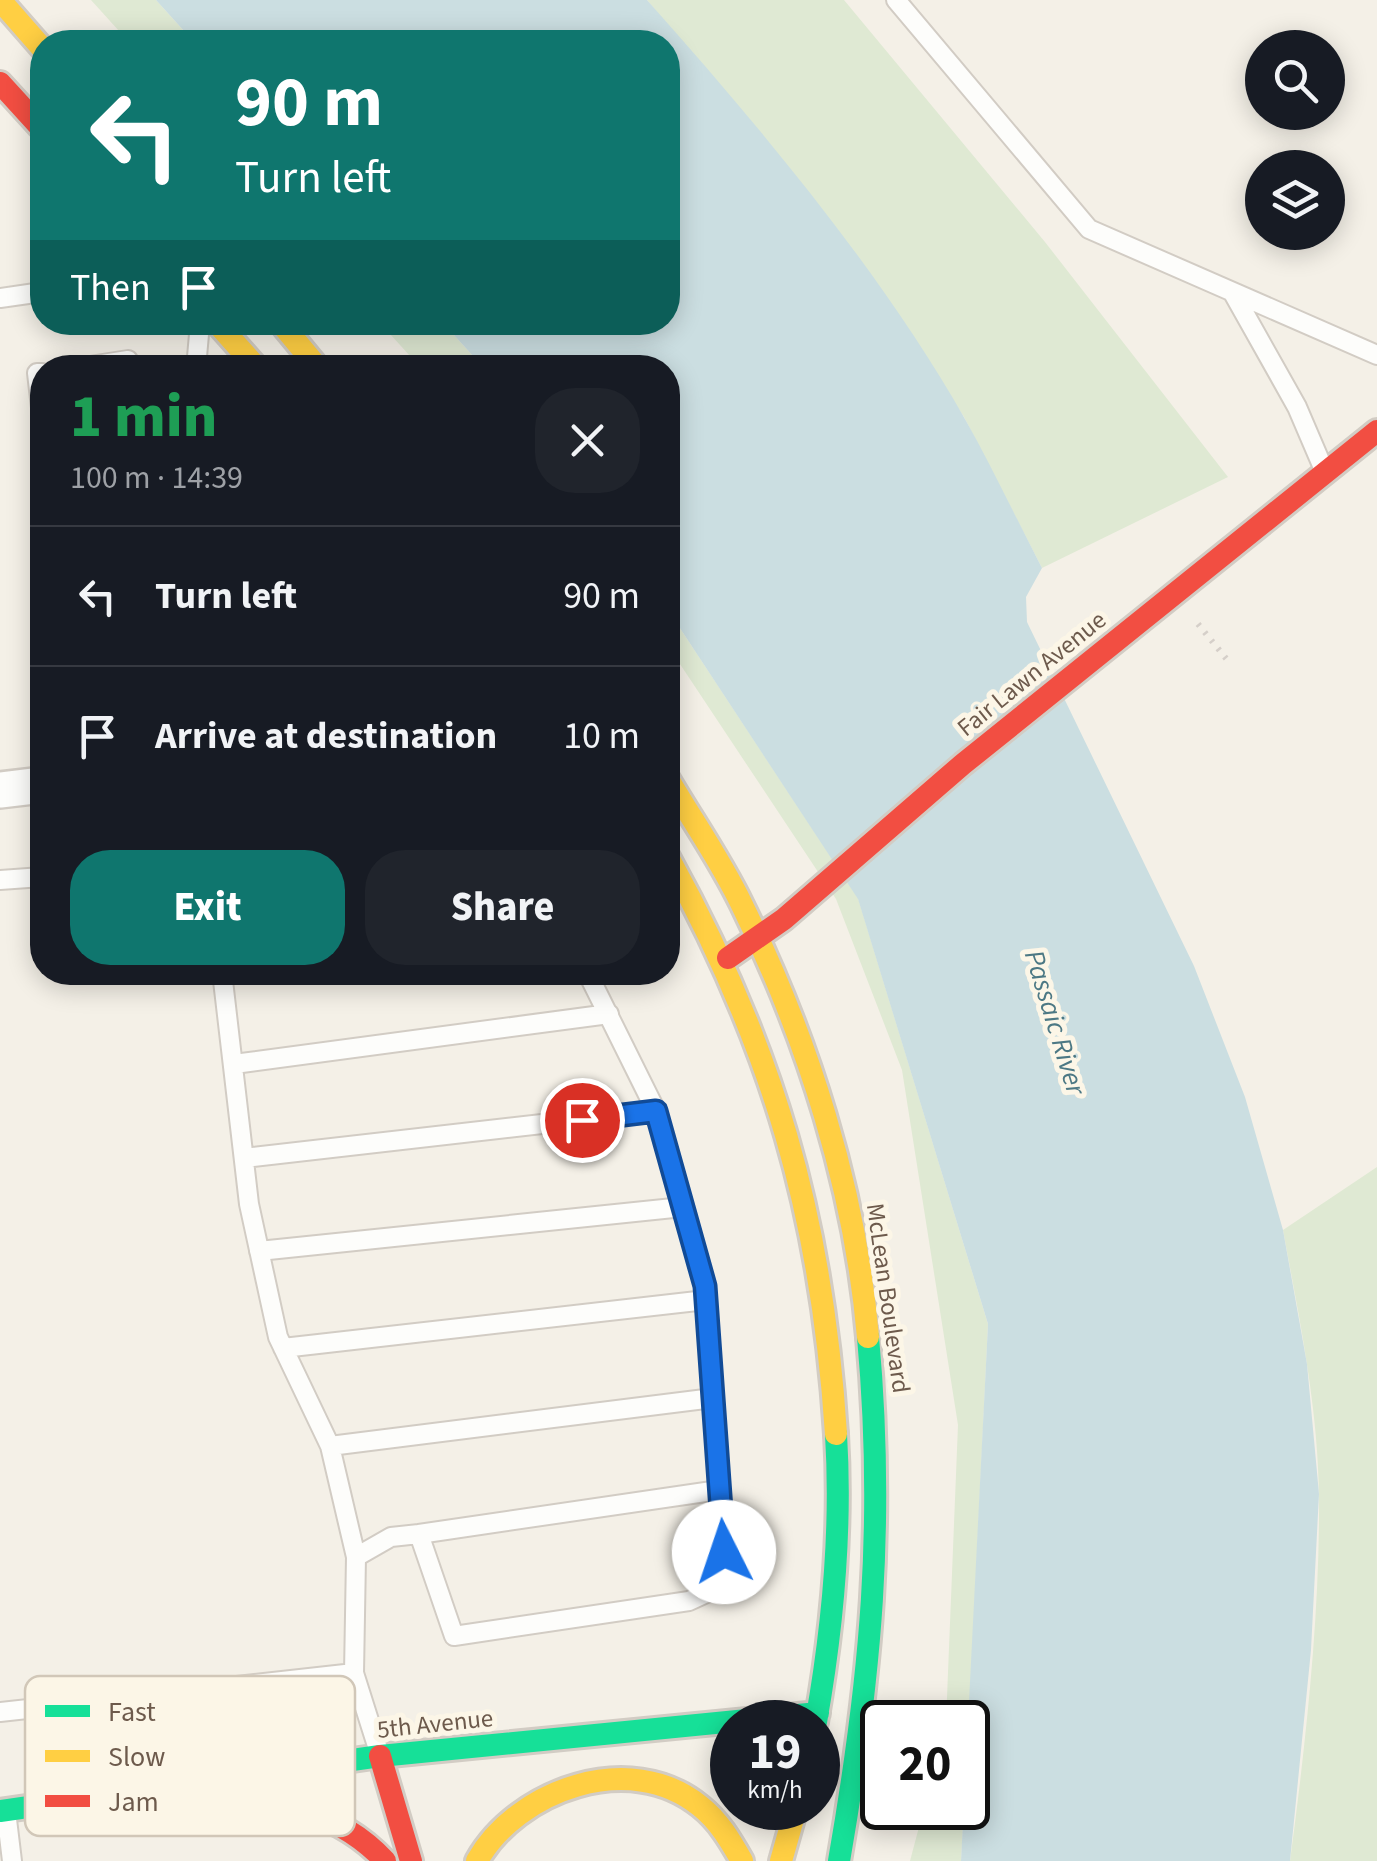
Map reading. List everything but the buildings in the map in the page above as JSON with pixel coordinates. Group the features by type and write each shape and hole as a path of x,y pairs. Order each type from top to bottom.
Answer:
{"main road":[{"path":"0,0 30,34"},
{"path":"0,83 30,117"},
{"path":"227,335 245,355"},
{"path":"291,335 307,355"},
{"name":"Fair Lawn Avenue","path":"724,962 784,919 963,764 1377,431"},
{"name":"McLean Boulevard","path":"680,799 736,889 795,1016 836,1144 857,1245 875,1387 880,1514 872,1651 854,1790 840,1861"},
{"path":"680,880 724,962 754,1032 794,1155 825,1331 836,1513 829,1648 820,1700"},
{"name":"5th Avenue","path":"355,1760 710,1727"},
{"path":"380,1756 411,1861"},
{"path":"477,1861 496,1830 538,1801 580,1783 620,1778 668,1785 713,1812 742,1861"},
{"path":"355,1829 385,1861"},
{"path":"781,1861 790,1830"}],"street":[{"path":"0,790 30,786"}],"lane":[{"path":"896,0 1089,229 1377,355"},
{"path":"1233,293 1297,407 1326,474"},
{"path":"0,298 30,294"},
{"path":"0,880 30,878"},
{"path":"224,985 259,1251 283,1348 330,1446 356,1558 355,1676"},
{"path":"419,1534 454,1636 689,1601 726,1584 706,1300 656,1111 594,985"},
{"path":"234,1064 609,1014"},
{"path":"244,1158 656,1111"},
{"path":"259,1251 683,1207"},
{"path":"283,1348 706,1300"},
{"path":"330,1446 713,1398"},
{"path":"356,1558 391,1537 720,1490"},
{"path":"327,1676 354,1673"},
{"path":"355,1676 380,1756"},
{"path":"0,1712 25,1709"},
{"path":"3,1811 12,1861"}],"path":[{"path":"1198,622 1229,662"}],"green space":[{"path":"91,0 156,0 183,30 118,30"},
{"path":"647,0 844,0 1045,242 1228,477 1042,568 964,417 861,263 680,41 680,30 671,30"},
{"path":"391,335 454,335 472,355 409,355"},
{"path":"680,628 858,898 988,1324 970,1700 947,1700 958,1425 902,1070 836,899 680,664"},
{"path":"1377,1167 1377,1861 1290,1861 1311,1678 1319,1495 1311,1395 1283,1230"},
{"path":"918,1830 963,1830 961,1861 910,1861"}],"water":[{"path":"156,0 647,0 673,30 183,30"},
{"name":"Passaic River","path":"680,38 857,255 932,364 975,437 1042,568 1026,597 1027,622 1194,966 1245,1097 1283,1230 1307,1364 1319,1494 1311,1650 1290,1861 961,1861 963,1830 990,1830 990,1700 969,1700 988,1324 858,899 680,628 680,355 472,355 454,335 680,335"}],"traffic: fast":[{"path":"839,1861 859,1728 872,1600 875,1472 868,1337"},
{"path":"819,1700 835,1578 836,1434"},
{"path":"355,1760 710,1724"},
{"path":"0,1811 25,1807"}],"traffic: slow":[{"path":"0,0 30,34"},
{"path":"228,335 245,355"},
{"path":"291,335 307,355"},
{"path":"680,798 742,905 807,1061 840,1170 862,1281 868,1337"},
{"path":"680,880 737,997 786,1135 819,1279 836,1434"},
{"path":"477,1861 495,1836 519,1814 547,1797 609,1780 641,1781 672,1789 700,1806 718,1824 742,1861"},
{"path":"781,1861 790,1830"}],"traffic: jam":[{"path":"0,83 30,116"},
{"path":"728,958 784,919 963,764 1377,431"},
{"path":"380,1756 411,1861"},
{"path":"355,1836 385,1861"}],"route":[{"path":"582,1120 656,1111 705,1286 724,1552"}]}
